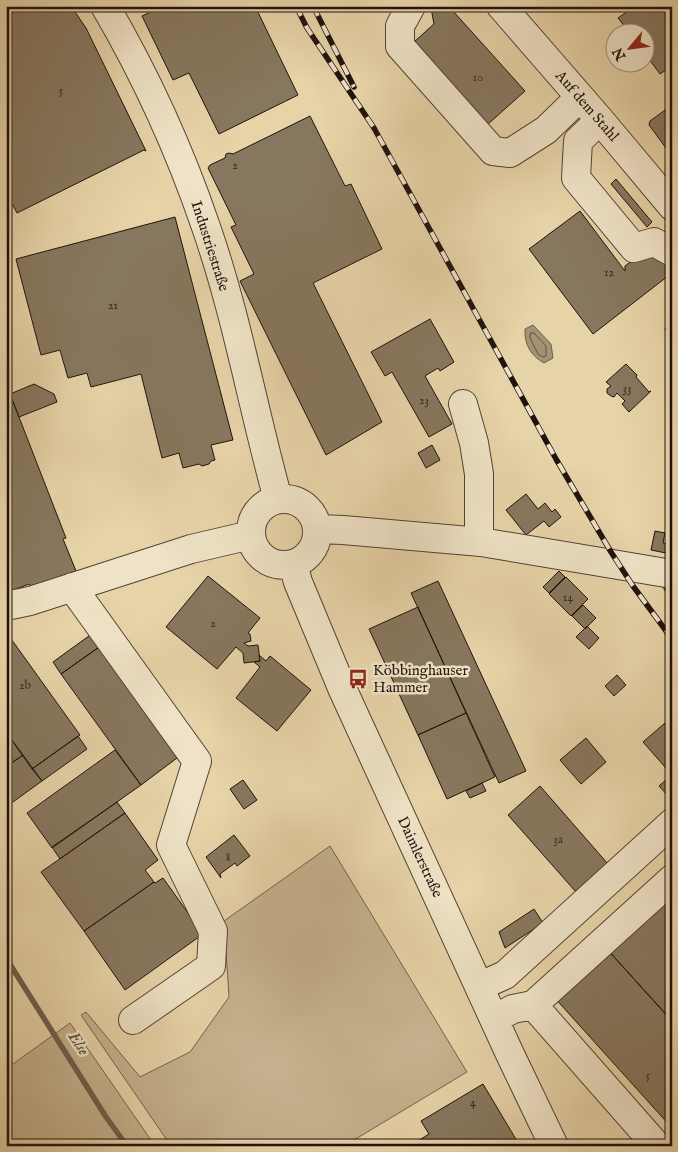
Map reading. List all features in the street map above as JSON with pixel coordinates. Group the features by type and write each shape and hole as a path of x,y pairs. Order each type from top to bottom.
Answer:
{"street":[{"name":"Industriestraße","path":"105,6 151,93 180,160 206,228 230,309 278,498"},
{"path":"411,6 400,26 400,46 493,151 510,152 546,130 580,97"},
{"name":"Auf dem Stahl","path":"501,6 672,206"},
{"path":"600,120 578,141 576,178 634,248 654,242 672,252"},
{"path":"463,404 480,474 479,542"},
{"path":"278,498 295,500 309,509 315,518 318,529 312,551 304,560 283,566 265,560 253,545 251,535 252,523 257,511 266,503 278,498"},
{"path":"318,529 479,542 672,574"},
{"path":"6,606 30,601 191,549 251,535"},
{"name":"Daimlerstraße","path":"293,564 298,582 342,688 554,1146"},
{"path":"72,587 197,761 171,845 213,931 211,966 133,1020"},
{"path":"480,986 505,975 672,822"},
{"path":"494,1019 513,1009 533,1005 672,879"},
{"path":"533,1005 657,1146"}],"shaded area":[{"path":"330,846 467,1072 344,1146 171,1146 81,1015 86,1012 140,1077 190,1052 229,997 224,921"},
{"path":"70,1023 155,1146 6,1146 6,1069"}],"water":[{"path":"533,325 551,344 553,358 544,363 532,353 527,345 525,329"}],"building":[{"path":"6,6 71,6 86,28 146,151 144,150 17,213 6,192"},
{"path":"163,6 255,6 298,95 219,134 189,73 173,80 142,16"},
{"path":"455,6 453,11 525,91 487,125 414,42 434,24 431,8"},
{"path":"635,6 660,6 672,22 672,66 660,74 656,69 656,22 621,22 618,18"},
{"path":"672,105 672,156 649,125 650,121"},
{"path":"310,116 345,186 351,184 382,249 313,283 382,422 326,455 240,281 254,274 231,227 236,225 208,168 210,165 225,158 226,154 233,154"},
{"path":"616,179 652,222 647,227 611,184"},
{"path":"580,211 625,271 625,266 632,261 635,262 635,258 653,248 672,262 672,273 593,334 529,249"},
{"path":"175,217 233,440 211,445 215,460 209,464 202,466 199,464 183,468 179,453 162,458 141,374 91,387 87,373 68,378 60,350 41,355 16,259"},
{"path":"430,319 454,362 440,371 438,368 425,376 452,424 429,437 392,372 385,376 371,352"},
{"path":"672,324 672,338 665,329"},
{"path":"626,364 637,375 636,377 649,392 651,391 629,412 622,404 625,401 617,393 614,397 607,393 607,389 611,386 606,382"},
{"path":"34,384 54,394 57,402 19,417 10,394"},
{"path":"10,394 66,538 63,539 76,571 31,588 29,584 6,593 6,396"},
{"path":"432,445 440,460 426,468 418,453"},
{"path":"526,494 538,509 545,503 552,512 555,509 561,517 549,527 544,521 526,535 506,510"},
{"path":"655,531 665,533 663,543 668,544 666,553 651,550"},
{"path":"559,571 565,577 549,593 543,587"},
{"path":"208,576 260,618 248,633 250,634 251,641 244,643 248,646 258,645 260,661 244,663 243,653 236,647 217,669 166,627"},
{"path":"566,577 588,599 571,616 549,594"},
{"path":"438,581 526,771 499,783 411,593"},
{"path":"583,605 596,618 585,629 572,616"},
{"path":"418,607 466,713 418,735 369,629"},
{"path":"587,626 599,638 589,649 576,637"},
{"path":"93,633 102,645 61,674 53,662"},
{"path":"9,636 80,735 32,769 6,732 6,638"},
{"path":"102,645 181,755 141,785 61,674"},
{"path":"259,655 266,661 270,656 311,690 277,731 236,698 260,667 254,662 260,661"},
{"path":"617,675 626,685 614,696 605,686"},
{"path":"466,713 495,777 447,799 418,735"},
{"path":"665,723 672,731 672,775 643,742"},
{"path":"6,732 23,755 6,767"},
{"path":"78,736 87,749 42,781 32,769"},
{"path":"586,738 606,762 581,784 560,760"},
{"path":"115,750 141,785 52,848 27,813"},
{"path":"23,755 42,781 6,807 6,767"},
{"path":"672,775 672,800 659,786"},
{"path":"243,780 257,800 244,809 230,789"},
{"path":"482,783 486,791 470,798 466,791"},
{"path":"540,786 608,864 576,892 508,815"},
{"path":"117,802 125,813 60,859 52,847"},
{"path":"125,813 158,860 145,870 154,882 84,931 41,872"},
{"path":"234,835 250,856 237,866 235,863 220,874 221,878 206,857"},
{"path":"163,878 203,934 125,990 84,931 154,882"},
{"path":"672,888 672,1021 606,948"},
{"path":"534,909 543,923 505,948 499,932"},
{"path":"606,948 672,1021 672,1128 553,996"},
{"path":"483,1084 520,1146 410,1146 429,1134 421,1121"}],"waterway":[{"path":"663,584 672,596"},
{"name":"Else","path":"6,958 106,1117 127,1146"}],"railway":[{"path":"296,6 307,28 374,128 556,459 611,552 633,586 672,639"},
{"path":"313,6 354,87"}],"place":[{"name":"Köbbinghauser Hammer","path":"358,679"}]}
